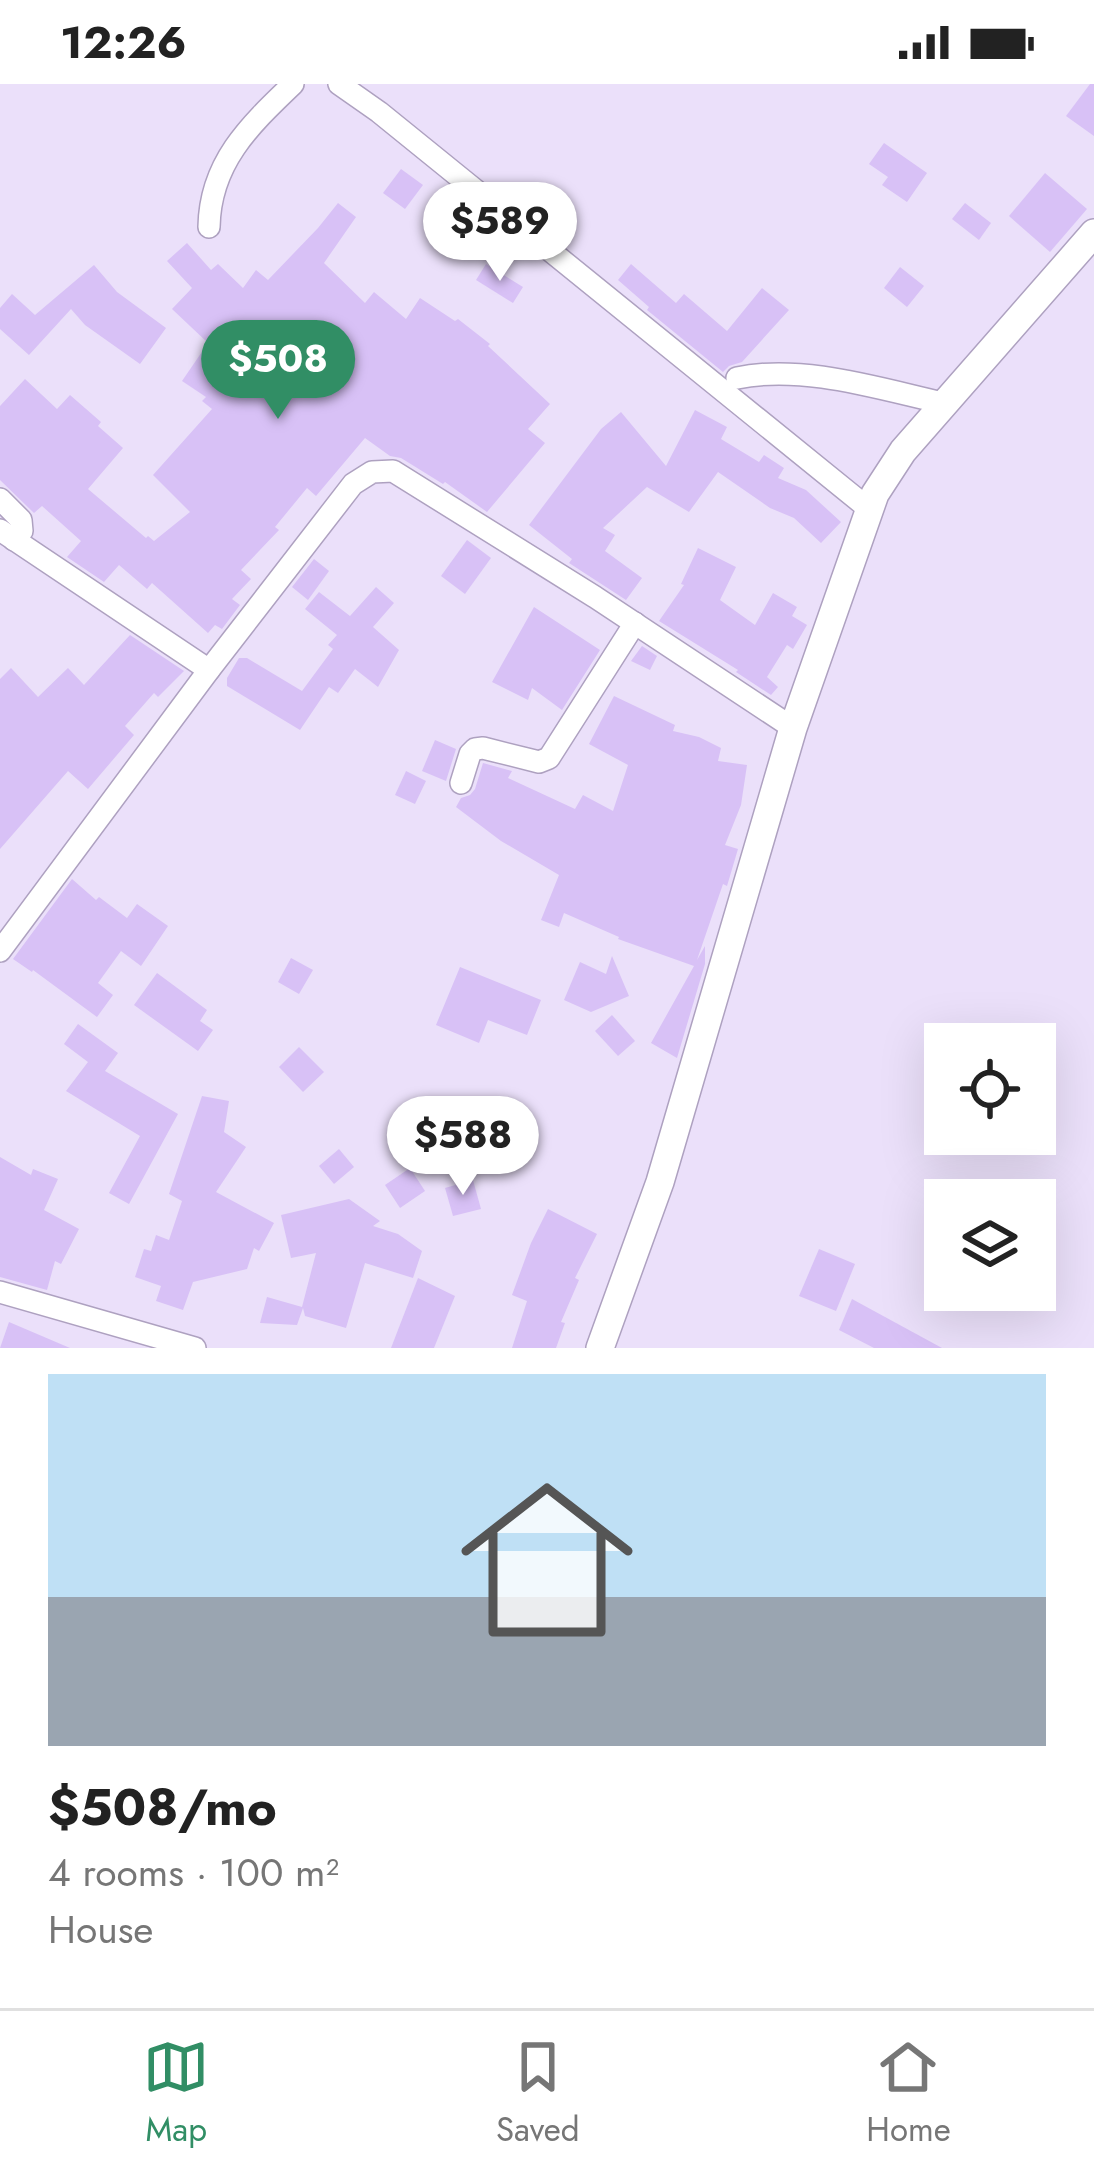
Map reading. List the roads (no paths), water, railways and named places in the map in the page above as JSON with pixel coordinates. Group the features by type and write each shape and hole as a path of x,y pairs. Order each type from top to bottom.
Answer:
{"street":[{"path":"209,226 209,201 218,172 251,127 293,84"},
{"path":"339,84 869,509"},
{"path":"600,1348 660,1183 794,728 875,494 943,403 1094,233"},
{"path":"737,378 790,374 943,403"},
{"path":"1,946 353,484 372,472 393,471 794,728"},
{"path":"0,499 21,520 22,531 7,535"},
{"path":"7,535 209,670"},
{"path":"460,783 475,749 539,762 549,758 635,623"},
{"path":"0,1292 195,1348"}]}
